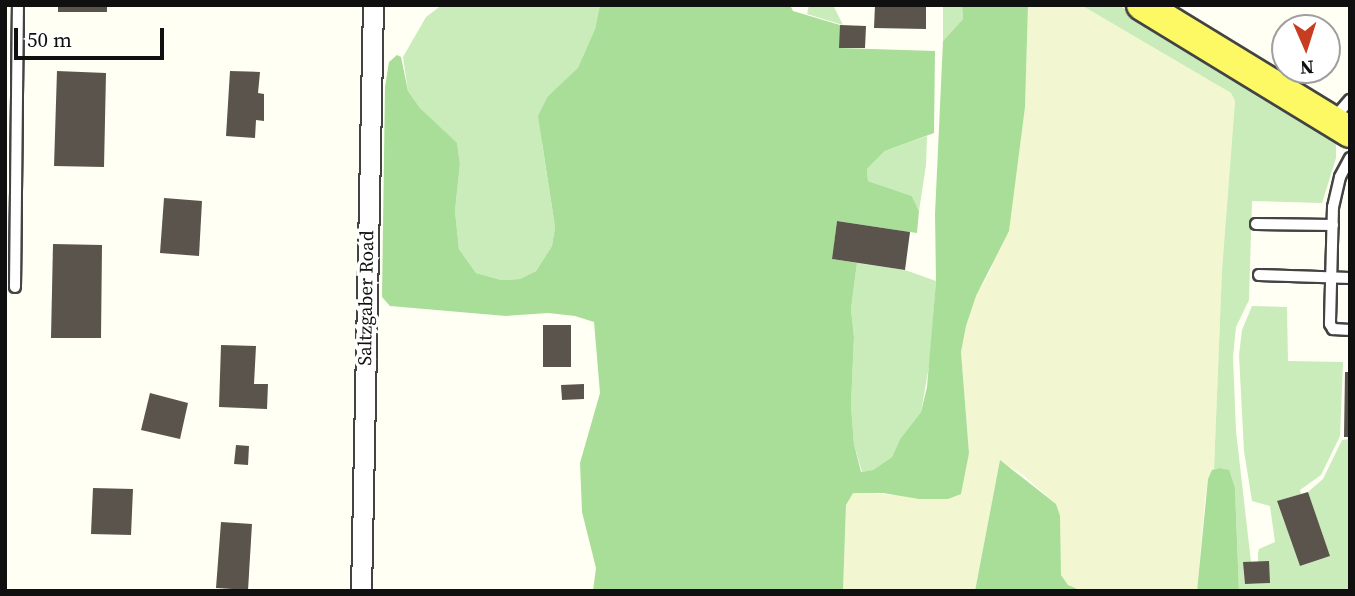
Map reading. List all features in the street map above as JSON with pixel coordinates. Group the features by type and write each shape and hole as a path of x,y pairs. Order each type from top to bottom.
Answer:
{"main road":[{"path":"1142,5 1344,117"}],"street":[{"name":"Saltzgaber Road","path":"361,591 373,5"}],"lane":[{"path":"15,287 18,5"},
{"path":"1350,158 1340,177 1333,225 1330,324 1333,329 1350,330"},
{"path":"1256,224 1333,225"},
{"path":"1259,275 1350,278"}],"green space":[{"path":"442,5 600,5 595,29 578,69 548,96 542,143 555,227 552,246 536,271 520,279 501,280 476,273 459,249 455,211 460,164 457,144 420,108 408,91 403,57 426,17"},
{"path":"600,5 790,5 793,11 840,25 840,48 935,51 934,133 885,151 867,169 868,181 912,196 919,211 917,233 837,221 832,259 857,263 851,309 854,337 851,406 854,444 861,472 873,470 892,457 900,439 921,412 927,387 936,281 935,214 943,41 963,19 962,5 1028,5 1025,107 1009,231 976,296 961,352 969,453 961,494 948,499 919,499 883,493 853,493 846,505 843,591 593,591 596,568 582,512 580,463 600,393 594,322 575,316 548,313 506,316 390,306 382,297 385,87 389,62 397,55 401,57 408,91 420,108 457,143 460,164 455,211 459,249 476,273 501,280 520,279 536,271 552,246 555,227 538,116 548,96 578,68 595,29"},
{"path":"809,5 833,5 843,25 807,14"},
{"path":"943,5 962,5 963,19 943,41"},
{"path":"1028,5 1081,5 1231,93 1235,101 1222,270 1214,469 1208,479 1205,499 1197,591 1082,591 1068,585 1061,575 1056,504 1023,475 1000,461 975,591 843,591 846,505 853,492 948,499 969,453 961,352 976,296 991,270 1016,165 1025,107"},
{"path":"1081,5 1118,5 1234,73 1336,143 1336,158 1322,203 1252,201 1249,300 1236,327 1233,357 1236,431 1251,562 1244,563 1245,584 1270,583 1258,562 1258,553 1259,549 1275,542 1270,506 1252,501 1244,451 1239,355 1242,330 1252,306 1287,307 1288,361 1343,362 1340,436 1321,475 1300,490 1301,494 1277,502 1300,566 1330,556 1308,492 1323,479 1342,440 1350,439 1350,591 1239,591 1235,488 1219,468 1214,469 1222,270 1235,101 1231,93"},
{"path":"927,136 919,211 912,196 868,181 867,169 885,151"},
{"path":"857,263 905,270 936,281 930,360 921,412 900,439 892,457 873,470 862,472 854,444 851,406 854,337 851,309"},
{"path":"1000,460 1056,504 1060,516 1061,575 1068,585 1082,591 975,591"},
{"path":"1212,470 1229,470 1235,488 1239,591 1197,591 1208,479"}],"building":[{"path":"58,5 107,5 107,12 58,12"},
{"path":"875,5 926,5 926,29 874,28"},
{"path":"840,25 866,26 865,48 839,48"},
{"path":"57,71 106,73 104,167 54,166"},
{"path":"230,71 260,72 258,93 264,94 264,121 256,120 255,138 226,136"},
{"path":"164,198 202,201 199,256 160,253"},
{"path":"837,221 910,232 905,270 832,259"},
{"path":"53,244 102,245 101,338 51,338"},
{"path":"543,325 571,325 571,367 543,367"},
{"path":"221,345 256,346 254,384 268,384 267,409 219,407"},
{"path":"1345,372 1350,372 1350,437 1344,437"},
{"path":"584,384 584,399 562,400 561,385"},
{"path":"150,393 188,403 180,439 141,430"},
{"path":"236,445 249,446 248,465 234,464"},
{"path":"93,488 133,489 131,535 91,534"},
{"path":"1308,492 1330,556 1300,566 1277,501"},
{"path":"221,522 252,524 248,590 216,588"},
{"path":"1269,561 1270,583 1245,584 1243,562"}]}
